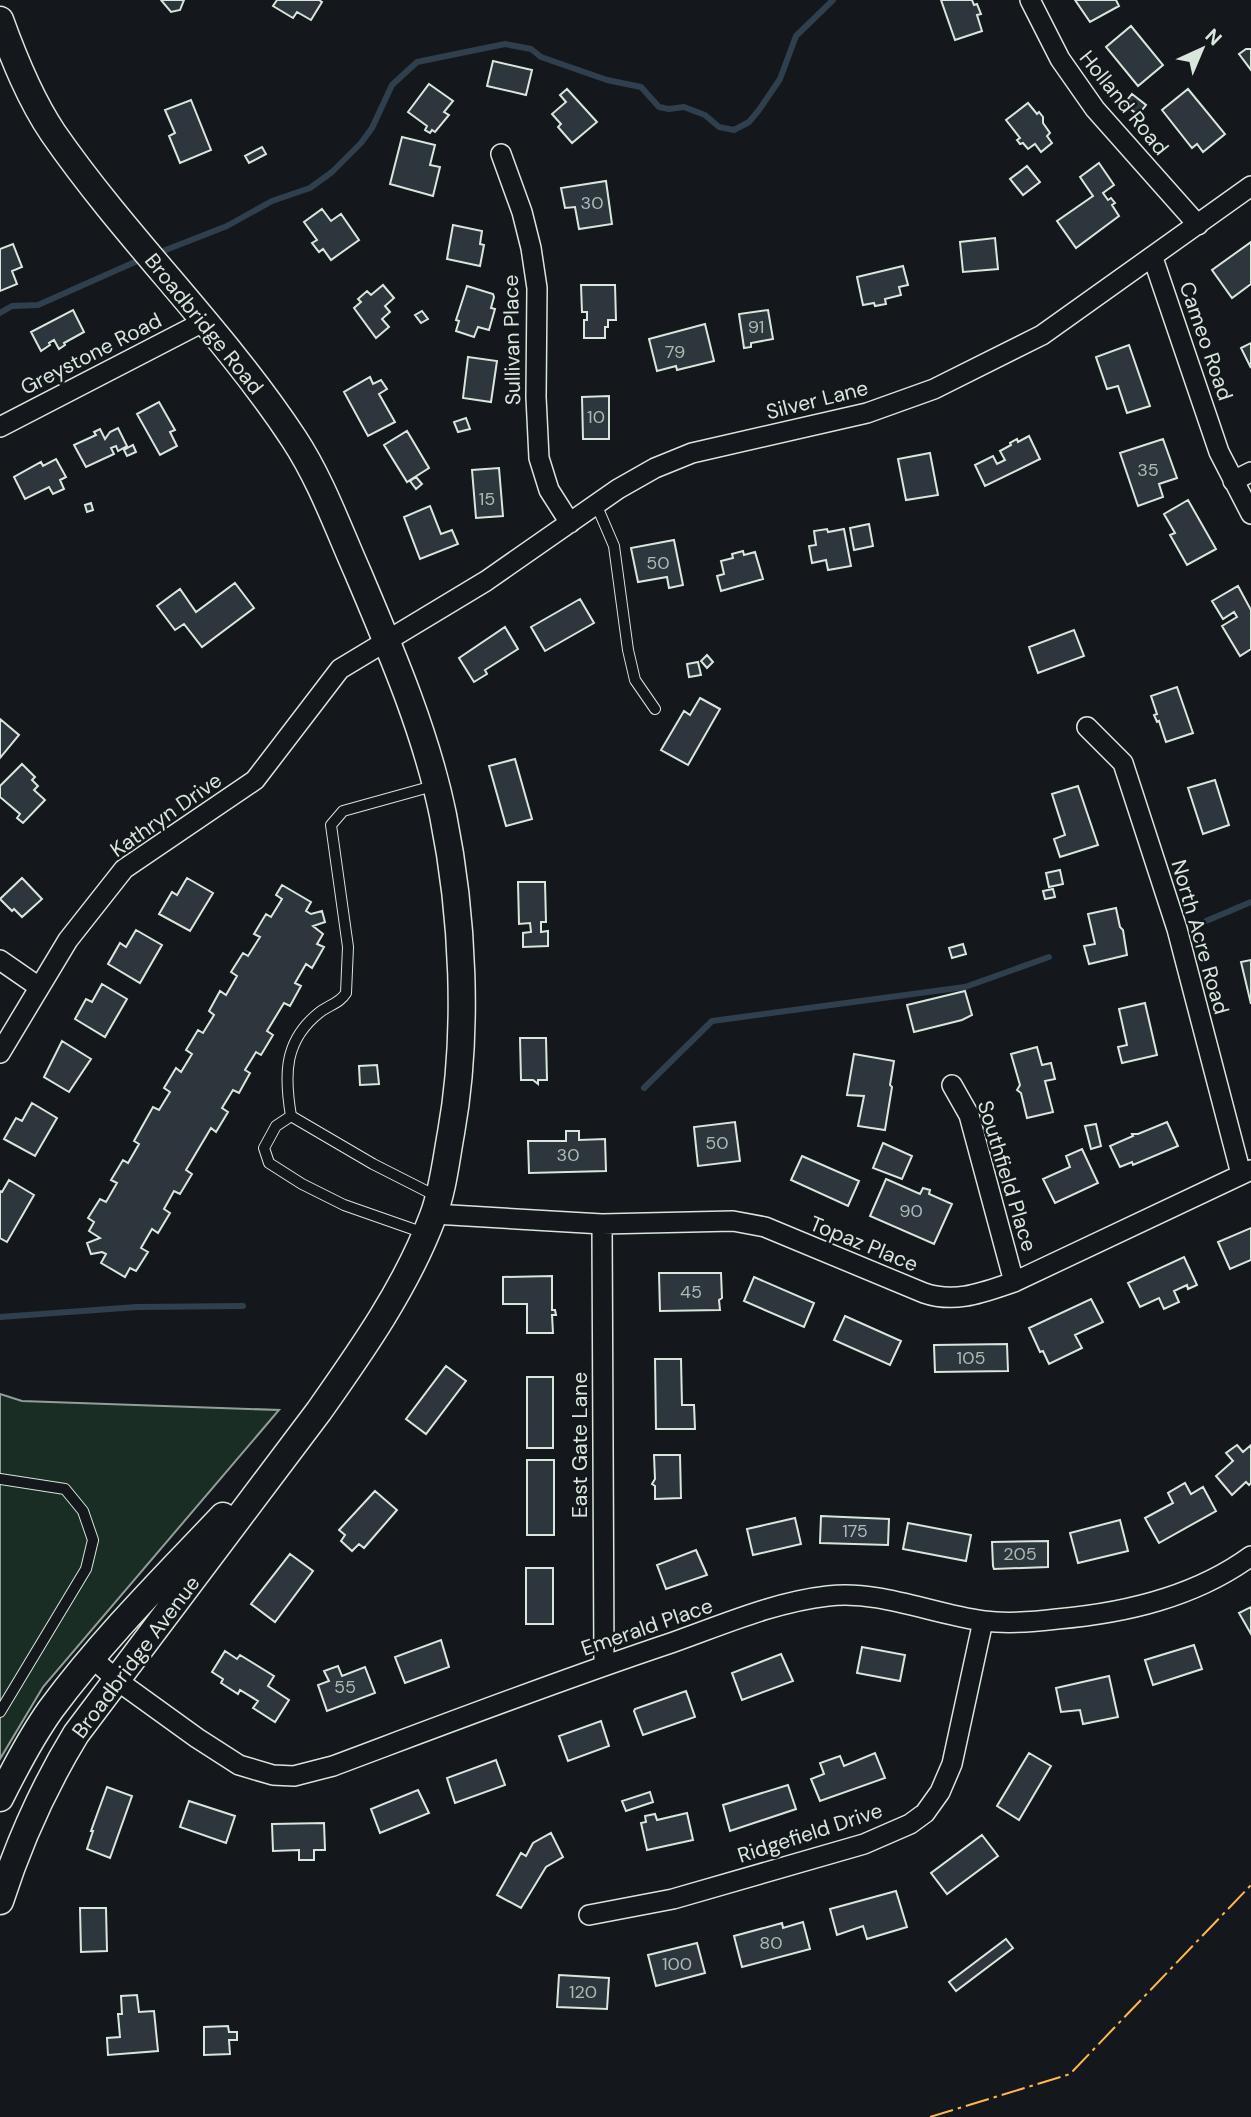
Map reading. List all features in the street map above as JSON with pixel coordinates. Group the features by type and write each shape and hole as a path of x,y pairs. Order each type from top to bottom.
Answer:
{"main road":[{"name":"Broadbridge Road","path":"0,20 33,98 52,131 253,381 296,442 326,498 386,641"},
{"name":"Broadbridge Avenue","path":"0,1901 21,1839 55,1769 76,1734 304,1430 369,1337 416,1257 433,1215 456,1106 463,1014 460,950 451,859 435,786 413,712 386,641"},
{"name":"Broadbridge Avenue","path":"0,1798 50,1711 92,1658 304,1430"}],"street":[{"name":"Holland Road","path":"1030,0 1060,59 1095,109 1198,225"},
{"name":"Sullivan Place","path":"501,154 522,212 535,274 539,458 549,489 570,523"},
{"name":"Silver Lane","path":"386,641 486,581 655,468 692,453 867,412 934,389 1042,335 1251,186"},
{"name":"Cameo Road","path":"1153,258 1219,452 1251,514"},
{"name":"Greystone Road","path":"0,427 203,322"},
{"path":"1233,481 1251,472"},
{"name":"Kathryn Drive","path":"0,1053 68,940 124,869 255,780 340,669 386,641"},
{"name":"North Acre Road","path":"1087,727 1123,763 1177,929 1246,1172"},
{"path":"0,960 39,987"},
{"name":"Southfield Place","path":"952,1085 969,1115 1014,1282"},
{"name":"Topaz Place","path":"433,1215 602,1224 733,1221 748,1223 765,1227 935,1297 960,1298 1014,1282 1246,1172"},
{"name":"East Gate Lane","path":"602,1224 604,1665"},
{"name":"Emerald Place","path":"92,1658 118,1681 239,1765 273,1775 294,1776 333,1766 604,1665 781,1605 828,1596 852,1595 885,1599 983,1621 1025,1622 1081,1617 1142,1606 1188,1591 1238,1566 1251,1556"},
{"name":"Ridgefield Drive","path":"589,1915 673,1899 851,1848 910,1824 925,1813 940,1792 952,1765 983,1621"}],"lane":[{"path":"596,505 614,546 628,650 635,680 655,709"},
{"path":"291,1116 286,1084 288,1061 298,1037 305,1024 326,1007 342,999 346,993 348,947 331,825 343,811 435,786"},
{"path":"291,1116 276,1126 264,1148 269,1163 302,1184 344,1205 433,1215"},
{"path":"291,1116 373,1164 433,1215"},
{"path":"0,1479 65,1489 83,1511 93,1540 86,1569 0,1712"}],"green space":[{"path":"0,1394 22,1401 279,1410 43,1687 0,1759"}],"building":[{"path":"161,0 184,0 180,10 171,12"},
{"path":"277,0 322,2 311,20 297,12 293,18 273,6"},
{"path":"941,0 972,0 981,14 977,15 982,31 955,40"},
{"path":"1075,0 1116,0 1119,6 1090,22"},
{"path":"1131,26 1163,65 1138,86 1106,47"},
{"path":"1251,49 1251,70 1239,54"},
{"path":"493,61 532,70 526,95 487,86"},
{"path":"429,84 453,101 444,112 449,115 435,132 432,130 430,133 425,130 427,126 408,112"},
{"path":"567,89 597,122 572,143 558,127 561,124 552,114 566,102 560,95"},
{"path":"1188,89 1225,134 1203,152 1197,144 1192,148 1162,110"},
{"path":"1132,94 1146,105 1138,115 1124,104"},
{"path":"191,100 211,150 180,163 169,136 175,133 165,110"},
{"path":"1028,103 1043,117 1043,123 1050,133 1047,136 1052,143 1041,152 1035,144 1028,149 1023,143 1020,144 1017,140 1020,138 1006,120"},
{"path":"402,137 435,145 430,165 440,167 433,196 390,184"},
{"path":"262,147 266,154 249,163 245,156"},
{"path":"1099,163 1114,185 1103,193 1108,200 1111,198 1115,203 1112,205 1119,216 1076,248 1057,221 1093,196 1080,177"},
{"path":"1027,166 1040,182 1023,195 1010,179"},
{"path":"606,181 612,224 579,229 575,207 565,208 561,188"},
{"path":"322,209 331,221 341,214 359,240 331,260 323,249 319,252 312,243 317,240 304,222"},
{"path":"453,225 482,231 480,244 484,245 480,266 447,259"},
{"path":"995,238 998,269 963,272 960,242"},
{"path":"1251,242 1251,284 1232,298 1212,270"},
{"path":"13,244 22,267 12,271 17,284 0,291 0,249"},
{"path":"903,266 908,285 899,287 901,295 885,299 886,304 863,305 857,277"},
{"path":"383,285 394,298 385,306 390,312 382,319 389,327 376,338 354,308 361,302 358,299 367,291 371,295"},
{"path":"581,285 615,285 616,320 608,320 605,338 584,338 587,312 582,312"},
{"path":"467,286 493,294 494,297 491,308 495,309 489,330 478,327 474,337 456,331 459,321 456,320"},
{"path":"73,310 84,332 64,343 59,349 54,340 41,351 31,332"},
{"path":"768,310 773,339 751,343 751,347 744,348 739,314"},
{"path":"422,311 428,319 421,323 415,315"},
{"path":"705,324 714,361 677,370 676,366 657,371 649,339"},
{"path":"1251,343 1251,368 1241,348"},
{"path":"1129,345 1150,406 1127,413 1118,386 1107,389 1096,357"},
{"path":"468,357 497,361 491,402 463,398"},
{"path":"370,377 373,384 381,380 387,389 379,394 395,422 368,436 344,392"},
{"path":"609,396 609,439 583,439 582,397"},
{"path":"159,402 175,430 170,432 177,446 160,455 137,414"},
{"path":"466,418 470,429 458,432 454,422"},
{"path":"118,428 127,446 118,451 116,446 111,448 114,454 86,467 74,445 96,435 94,432 100,429 105,439 110,432"},
{"path":"407,431 429,468 407,482 384,445"},
{"path":"1029,436 1040,459 985,486 975,465 993,456 997,464 1005,460 1000,451 1017,439 1018,442"},
{"path":"1163,439 1177,478 1159,484 1163,497 1138,506 1120,453"},
{"path":"133,445 136,452 127,456 124,450"},
{"path":"930,453 938,495 906,500 898,459"},
{"path":"56,459 66,477 60,480 64,489 53,494 49,487 25,499 14,477 41,462 43,466"},
{"path":"499,468 503,516 476,518 472,470"},
{"path":"416,477 422,484 416,489 410,481"},
{"path":"1188,500 1216,549 1187,565 1170,535 1175,533 1164,514"},
{"path":"91,503 93,510 87,512 85,505"},
{"path":"430,506 441,534 452,530 458,544 420,559 404,517"},
{"path":"869,524 873,546 854,550 850,528"},
{"path":"827,529 828,532 844,529 851,566 828,570 826,560 812,563 809,546 816,545 814,531"},
{"path":"674,540 683,585 669,588 667,577 638,582 631,548"},
{"path":"743,551 744,555 755,552 763,579 721,591 717,576 724,574 721,561 733,558 732,554"},
{"path":"235,583 254,608 202,647 184,624 175,630 157,606 180,589 196,612"},
{"path":"1238,586 1251,610 1251,649 1240,656 1222,626 1237,617 1234,612 1223,619 1212,601"},
{"path":"580,599 594,623 545,651 531,627"},
{"path":"505,627 518,649 485,670 487,674 474,682 459,658"},
{"path":"1074,630 1084,656 1038,673 1029,647"},
{"path":"707,655 713,662 707,668 701,661"},
{"path":"698,662 701,675 689,677 687,664"},
{"path":"1177,687 1193,733 1166,742 1159,721 1157,722 1154,715 1157,714 1151,696"},
{"path":"700,698 720,709 688,765 661,750 684,711 690,715"},
{"path":"0,719 19,735 0,758"},
{"path":"515,759 532,819 506,826 489,766"},
{"path":"22,764 35,777 32,780 38,786 34,790 45,800 23,823 17,818 20,814 0,797 0,786"},
{"path":"1215,780 1229,825 1203,834 1188,788"},
{"path":"1078,786 1098,845 1060,857 1054,839 1065,835 1052,794"},
{"path":"1060,870 1063,884 1049,887 1046,873"},
{"path":"22,878 42,899 22,917 0,899"},
{"path":"187,878 213,893 190,931 159,914 172,892 177,895"},
{"path":"518,882 545,882 546,922 541,922 541,932 548,931 548,946 523,947 523,933 531,932 530,923 519,924"},
{"path":"282,885 311,902 306,911 311,914 322,911 325,922 313,926 323,934 317,944 324,947 312,968 306,964 295,983 301,986 290,1006 284,1003 267,1031 273,1035 261,1055 256,1052 245,1070 250,1073 239,1093 233,1090 222,1108 228,1112 216,1132 211,1128 186,1170 192,1174 180,1194 174,1191 164,1209 170,1213 158,1233 152,1229 141,1248 148,1252 136,1271 130,1268 125,1277 101,1263 106,1254 91,1254 87,1243 100,1238 89,1231 94,1222 88,1218 100,1199 106,1202 117,1183 111,1180 123,1160 128,1163 139,1144 134,1141 153,1107 159,1110 170,1092 164,1088 176,1068 181,1072 192,1054 186,1050 198,1030 203,1033 214,1015 209,1011 220,991 226,995 237,976 231,972 243,953 248,956 260,937 254,934 266,914 271,917 282,899 276,895"},
{"path":"1053,889 1055,897 1045,899 1043,891"},
{"path":"1116,908 1127,955 1089,964 1084,946 1095,944 1088,914"},
{"path":"136,930 162,945 140,983 108,964 120,943 126,947"},
{"path":"963,944 966,954 952,958 949,948"},
{"path":"1251,960 1251,1004 1241,962"},
{"path":"102,984 127,999 105,1037 75,1019 86,999 92,1002"},
{"path":"965,991 972,1015 914,1032 907,1005"},
{"path":"1145,1003 1157,1055 1122,1063 1118,1047 1127,1045 1119,1009"},
{"path":"520,1038 546,1038 547,1080 538,1080 538,1084 533,1080 521,1080"},
{"path":"62,1041 91,1059 69,1092 44,1077"},
{"path":"1037,1047 1042,1065 1051,1063 1055,1079 1045,1081 1053,1112 1027,1118 1021,1093 1017,1090 1020,1085 1011,1054"},
{"path":"854,1054 894,1061 885,1130 858,1126 864,1096 847,1095"},
{"path":"377,1065 379,1084 360,1085 359,1066"},
{"path":"32,1103 57,1118 35,1156 4,1139 16,1118 22,1121"},
{"path":"735,1122 740,1161 698,1166 694,1127"},
{"path":"1167,1122 1178,1146 1133,1165 1132,1162 1120,1167 1110,1146 1133,1136 1132,1134"},
{"path":"1096,1124 1101,1146 1091,1149 1085,1126"},
{"path":"566,1131 579,1131 579,1140 605,1139 606,1171 529,1173 528,1141 566,1141"},
{"path":"883,1143 912,1156 902,1179 873,1168"},
{"path":"1082,1149 1098,1183 1055,1203 1043,1179 1070,1167 1066,1156"},
{"path":"802,1156 859,1181 848,1206 791,1180"},
{"path":"886,1179 920,1194 923,1188 930,1190 929,1194 952,1204 934,1244 870,1216"},
{"path":"9,1180 34,1195 7,1242 0,1238 0,1191 2,1192"},
{"path":"1251,1228 1251,1260 1230,1269 1218,1242"},
{"path":"1184,1257 1197,1285 1188,1289 1187,1285 1174,1291 1179,1302 1164,1309 1159,1298 1140,1307 1128,1283"},
{"path":"659,1273 721,1273 720,1310 660,1311"},
{"path":"552,1276 552,1310 555,1310 556,1315 552,1315 553,1333 527,1333 527,1304 503,1304 503,1277"},
{"path":"754,1277 814,1303 804,1327 744,1301"},
{"path":"1091,1299 1103,1322 1075,1335 1082,1348 1049,1364 1029,1328"},
{"path":"845,1316 901,1341 890,1365 834,1340"},
{"path":"1007,1344 1008,1371 935,1372 934,1345"},
{"path":"655,1359 681,1359 682,1405 694,1405 695,1429 656,1429"},
{"path":"446,1366 466,1381 426,1434 406,1419"},
{"path":"527,1377 553,1377 553,1448 527,1448"},
{"path":"1237,1445 1243,1452 1251,1445 1251,1483 1249,1485 1246,1482 1232,1495 1216,1476 1233,1461 1226,1453"},
{"path":"654,1455 680,1455 681,1498 655,1499 655,1486 652,1484 655,1479"},
{"path":"527,1460 554,1460 554,1535 527,1535"},
{"path":"1185,1483 1191,1494 1203,1487 1216,1511 1159,1543 1145,1518 1173,1503 1168,1493"},
{"path":"375,1491 397,1510 364,1548 359,1544 352,1551 341,1541 345,1535 339,1530"},
{"path":"821,1516 889,1519 888,1545 820,1543"},
{"path":"795,1518 801,1544 753,1555 747,1529"},
{"path":"1120,1520 1128,1551 1078,1563 1070,1533"},
{"path":"908,1523 971,1535 966,1561 903,1549"},
{"path":"1048,1541 1048,1567 994,1569 992,1542"},
{"path":"696,1550 707,1575 666,1589 657,1565"},
{"path":"290,1554 313,1571 275,1622 251,1604"},
{"path":"526,1568 553,1568 553,1624 526,1624"},
{"path":"1251,1607 1251,1634 1239,1613"},
{"path":"441,1640 449,1667 405,1683 395,1657"},
{"path":"1194,1645 1202,1669 1153,1685 1145,1660"},
{"path":"862,1647 905,1655 900,1681 857,1673"},
{"path":"225,1651 237,1659 240,1655 274,1676 268,1686 289,1700 275,1722 253,1708 258,1701 240,1690 238,1694 221,1683 223,1679 212,1672"},
{"path":"781,1654 793,1681 742,1700 732,1673"},
{"path":"338,1666 342,1676 365,1667 375,1693 327,1711 318,1685 329,1681 324,1671"},
{"path":"1109,1676 1118,1717 1083,1724 1080,1710 1061,1712 1056,1688"},
{"path":"686,1691 695,1717 643,1735 635,1709"},
{"path":"601,1721 609,1746 568,1761 559,1736"},
{"path":"875,1753 885,1778 820,1801 811,1779 824,1774 820,1763 840,1756 844,1766"},
{"path":"1029,1753 1051,1766 1019,1820 997,1806"},
{"path":"496,1760 505,1785 455,1803 447,1778"},
{"path":"788,1785 796,1809 730,1831 723,1805"},
{"path":"107,1787 132,1796 110,1858 87,1849"},
{"path":"418,1790 429,1813 380,1833 371,1809"},
{"path":"650,1792 653,1802 626,1811 622,1801"},
{"path":"189,1801 235,1816 226,1843 180,1827"},
{"path":"687,1813 693,1840 647,1850 641,1823 646,1822 645,1816 655,1814 657,1820"},
{"path":"324,1823 325,1850 314,1850 314,1860 299,1860 299,1850 273,1851 272,1824"},
{"path":"551,1833 563,1857 546,1867 521,1908 497,1895 521,1853 526,1856 533,1843"},
{"path":"982,1835 998,1856 947,1894 931,1873"},
{"path":"896,1891 907,1927 867,1939 863,1926 837,1935 830,1909"},
{"path":"80,1908 106,1908 107,1951 81,1952"},
{"path":"803,1922 810,1949 742,1967 734,1936 782,1923 783,1928"},
{"path":"1006,1939 1013,1948 956,1991 949,1982"},
{"path":"697,1943 705,1973 656,1986 648,1955"},
{"path":"559,1975 609,1978 607,2009 557,2007"},
{"path":"137,1995 139,2012 154,2011 158,2051 108,2055 107,2038 120,2037 118,2014 122,2014 121,1996"},
{"path":"228,2026 229,2032 237,2032 237,2040 229,2040 230,2054 204,2055 204,2027"}],"waterway":[{"path":"158,253 227,226 272,201 310,188 332,172 372,128 392,85 417,62 505,44 531,49 541,57 607,80 641,87 659,107 684,107 705,115 719,127 734,130 749,122 759,110 780,79 796,36 833,0"},
{"path":"0,313 12,306 38,305 144,258"},
{"path":"1206,921 1251,902"},
{"path":"644,1088 712,1021 965,987 1049,957"},
{"path":"0,1317 137,1307 243,1306"}],"power":[{"path":"930,2117 1070,2074 1251,1885"}]}
